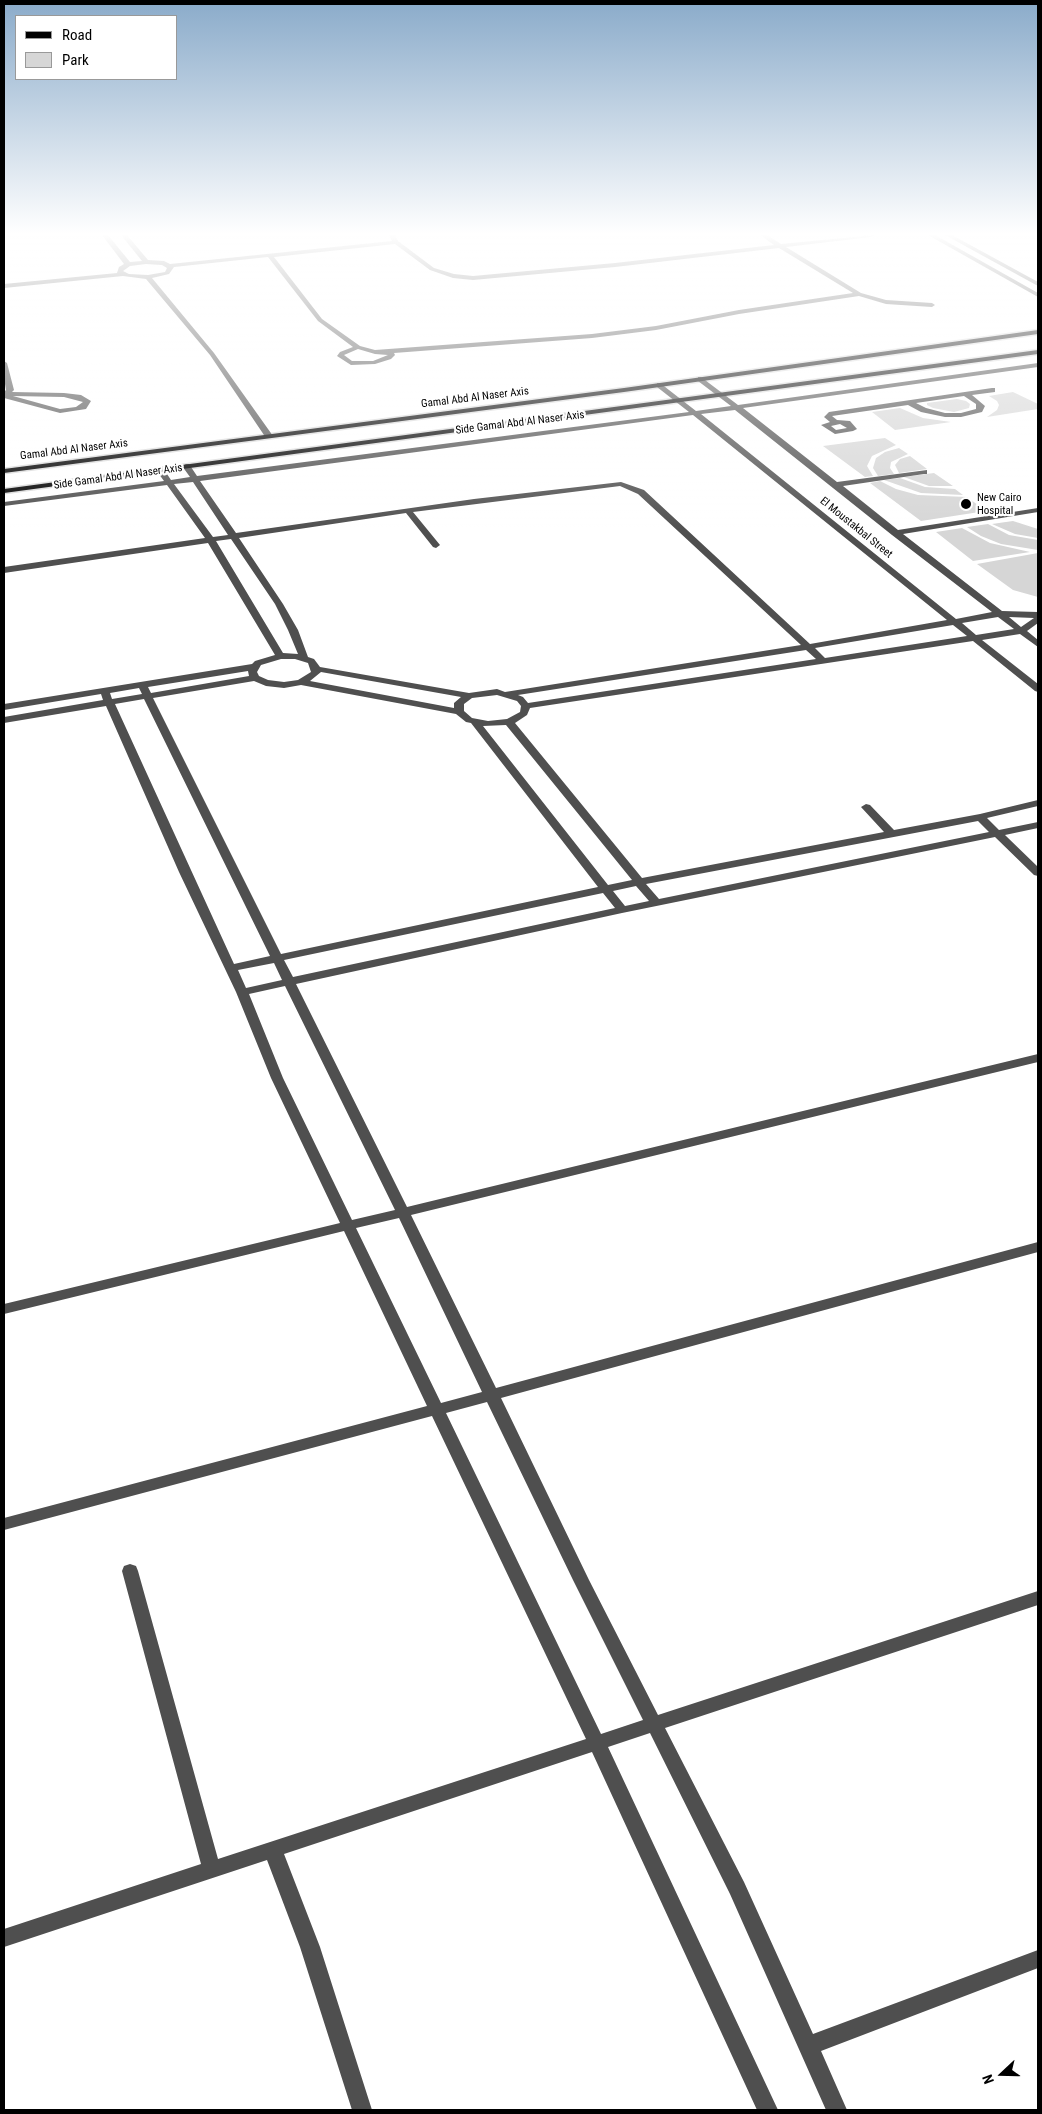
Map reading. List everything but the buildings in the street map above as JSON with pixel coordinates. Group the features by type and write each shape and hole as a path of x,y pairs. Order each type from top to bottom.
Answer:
{"main road":[{"name":"Gamal Abd Al Naser Axis","path":"4,471 701,379 1026,334"},
{"path":"4,491 680,402 1038,352"}],"street":[{"path":"195,334 212,354 269,436"},
{"path":"339,334 358,347 371,351 564,339 610,334"},
{"path":"358,347 348,349 340,356 351,362 373,363 389,358 392,355 389,351"},
{"path":"4,363 10,390 5,395"},
{"name":"Side Gamal Abd Al Naser Axis","path":"4,504 695,413 1038,365"},
{"name":"El Moustakbal Street","path":"701,379 720,396 1038,644"},
{"name":"El Moustakbal Street","path":"660,384 1038,689"},
{"path":"900,385 922,400"},
{"path":"836,423 828,417 829,414 992,390"},
{"path":"908,402 924,410 945,415 961,415 979,410 981,406 979,403 965,394"},
{"path":"5,395 70,395 84,399 87,404 68,411 52,411 5,395"},
{"path":"186,466 279,604 293,630 304,658"},
{"path":"160,470 211,540 280,656"},
{"path":"836,485 924,472"},
{"path":"4,570 593,486 629,486 641,492 821,660"},
{"path":"895,533 1038,510"},
{"path":"408,511 436,545"},
{"path":"459,712 459,703 469,696 487,692 507,694 809,647 999,614 1038,615"},
{"path":"526,706 976,638 1021,630 1038,619"},
{"path":"4,720 254,667 264,660 280,656 304,658 311,661 317,669 469,696"},
{"path":"254,667 252,672 255,678"},
{"path":"301,682 312,676 317,669"},
{"path":"144,690 255,678 275,685 301,682 459,712 475,722 622,910"},
{"path":"144,690 403,1212 490,1394 737,1888 837,2110"},
{"path":"507,694 520,699 526,706"},
{"path":"4,707 107,697"},
{"path":"107,697 185,872 242,992 277,1078 346,1226 437,1409 648,1850 768,2110"},
{"path":"475,722 496,724 509,722 521,716 526,706"},
{"path":"509,722 656,903"},
{"path":"231,968 639,882 890,832 980,817 1038,803"},
{"path":"866,807 890,832"},
{"path":"980,817 1038,873"},
{"path":"242,992 288,980 1038,825"},
{"path":"4,1309 1038,1058"},
{"path":"4,1524 751,1326 1038,1247"},
{"path":"130,1571 212,1870"},
{"path":"4,1938 1038,1598"},
{"path":"273,1850 310,1947 362,2110"},
{"path":"807,2046 1038,1959"}],"green space":[{"path":"1013,392 1038,404 1038,409 987,417 997,410 999,405 997,401 989,396"},
{"path":"957,399 970,404 969,408 954,412 927,405 927,403"},
{"path":"900,408 923,418 951,422 895,430 872,412"},
{"path":"885,438 896,445 872,456 867,466 873,476 865,477 823,446"},
{"path":"899,448 908,454 891,462 890,468 894,474 878,476 873,468 876,458 885,452"},
{"path":"910,456 927,469 899,473 895,465 900,459"},
{"path":"934,473 953,486 929,486 904,477"},
{"path":"900,478 925,487 955,489 963,495 921,493 884,480"},
{"path":"880,481 896,489 918,495 967,497 986,511 921,521 870,483"},
{"path":"1013,521 1038,529 1038,538 1015,534 992,524"},
{"path":"988,524 1009,535 1038,540 1038,550 1001,544 981,536 967,527"},
{"path":"962,528 990,543 1030,552 973,561 936,532"},
{"path":"1038,553 1038,597 1013,590 977,564"}],"place":[{"name":"New Cairo Hospital","path":"966,504"}]}
